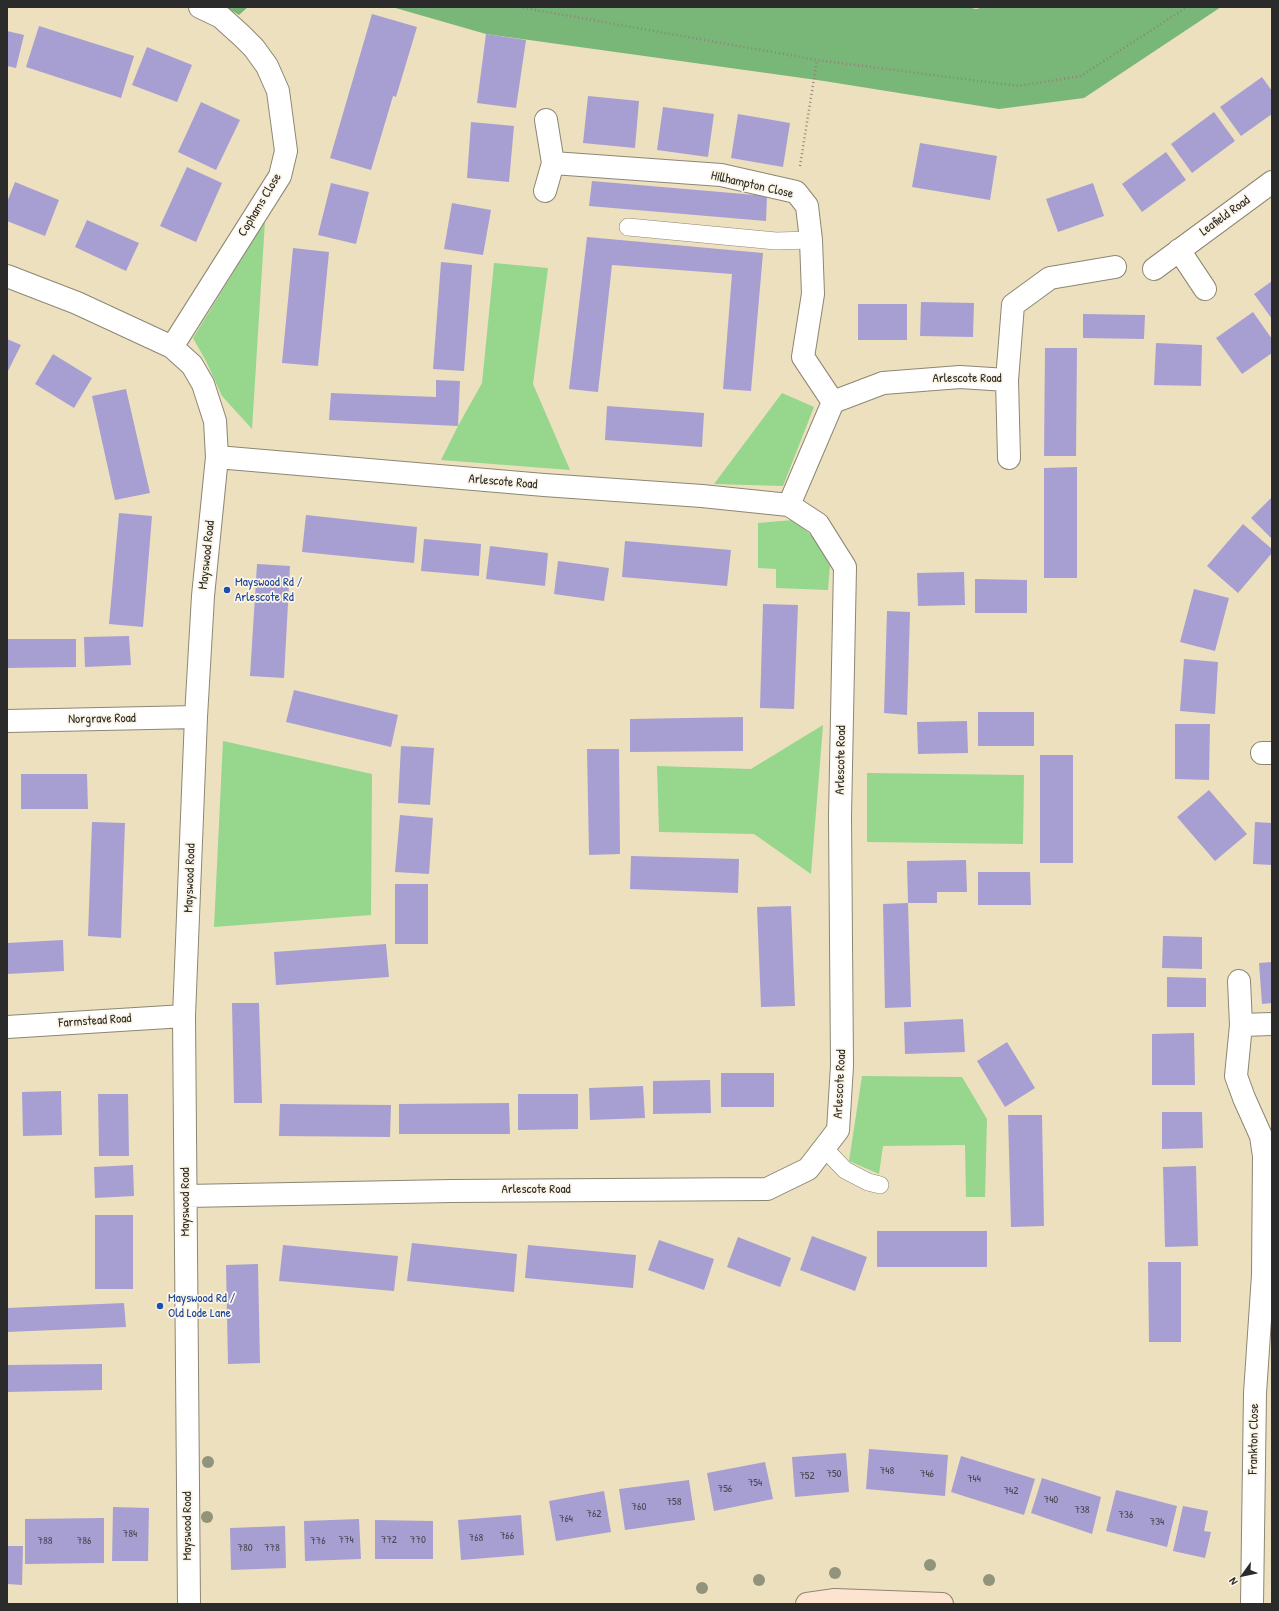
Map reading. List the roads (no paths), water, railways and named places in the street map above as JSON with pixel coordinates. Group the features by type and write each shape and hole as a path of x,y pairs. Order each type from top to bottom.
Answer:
{"street":[{"name":"Cophams Close","path":"172,346 280,176 286,151 278,91 267,66 254,48 220,17 200,7"},
{"path":"544,191 553,163 546,120"},
{"name":"Hillhampton Close","path":"553,163 721,175 796,192 807,206 811,240 813,294 803,357 833,402"},
{"name":"Leafield Road","path":"1154,269 1272,182"},
{"path":"1179,250 1205,289"},
{"name":"Arlescote Road","path":"833,402 883,383 960,377 1007,380 1013,305 1050,278 1115,267"},
{"name":"Mayswood Road","path":"7,276 78,302 172,346 192,365 203,384 215,421 217,457 203,596 196,717 184,1016 189,1604"},
{"path":"1007,380 1009,458"},
{"path":"789,506 833,402"},
{"name":"Arlescote Road","path":"186,1196 452,1191 767,1189 808,1169 838,1130 842,1066 840,816 844,567 818,524 789,506 702,496 536,485 217,457"},
{"name":"Norgrave Road","path":"7,721 196,717"},
{"name":"Frankton Close","path":"1239,981 1241,1025 1236,1076 1261,1136 1264,1156 1267,1275 1254,1393 1252,1604"},
{"name":"Farmstead Road","path":"7,1027 184,1016"},
{"path":"1241,1025 1272,1024"},
{"path":"807,1604 835,1600 942,1604"}],"lane":[{"path":"628,227 776,241 811,240"},
{"path":"824,1148 845,1170 868,1182 880,1185"}],"place":[{"name":"Mayswood Rd / Arlescote Rd","path":"227,590"},
{"name":"Mayswood Rd / Old Lode Lane","path":"160,1306"}]}
